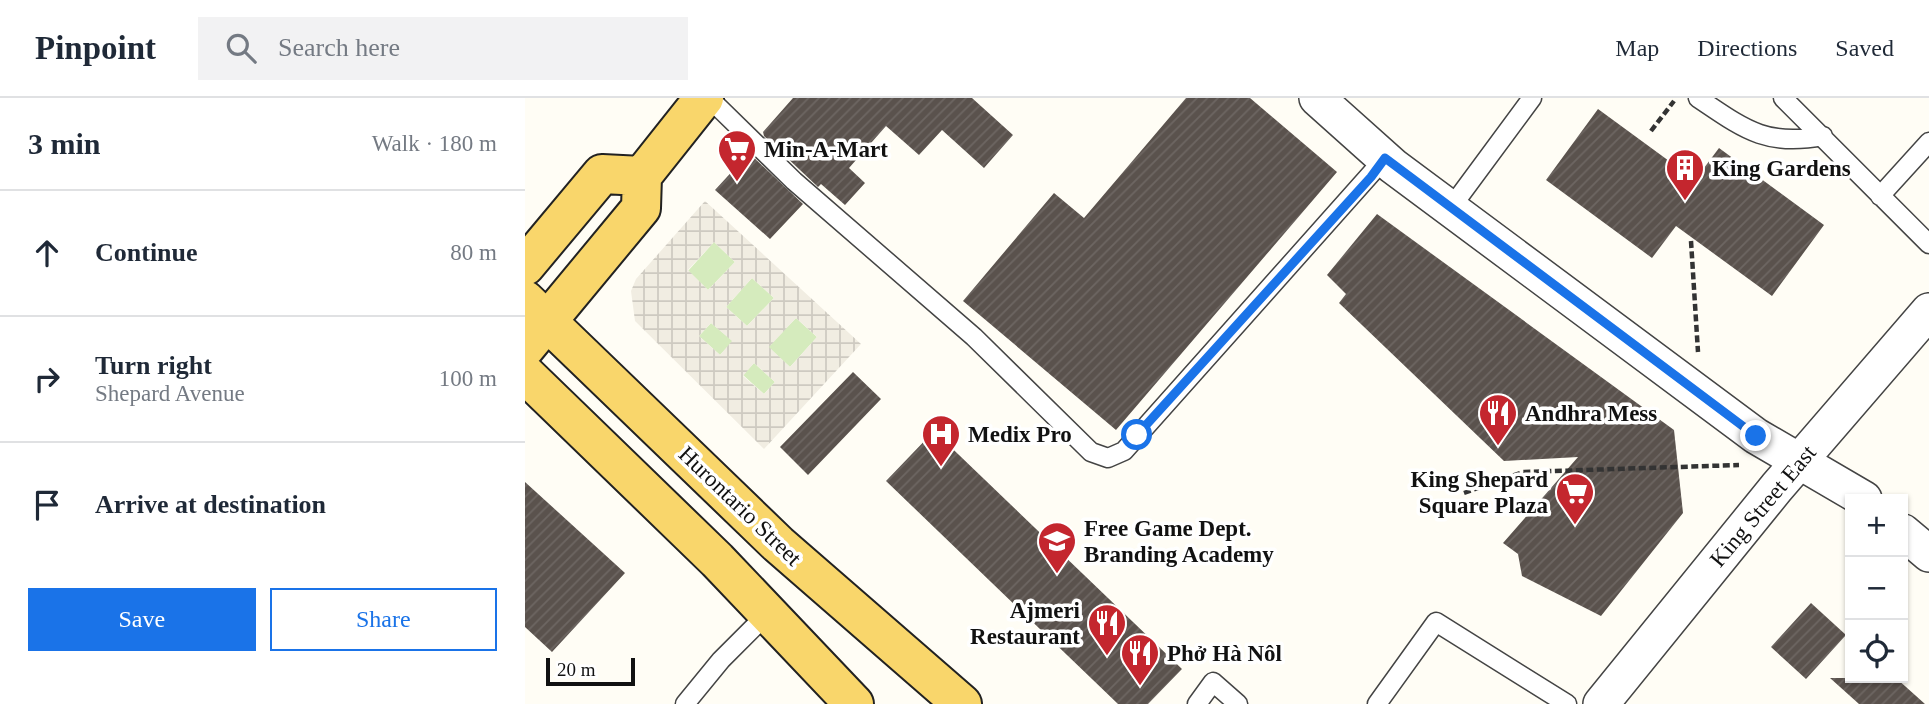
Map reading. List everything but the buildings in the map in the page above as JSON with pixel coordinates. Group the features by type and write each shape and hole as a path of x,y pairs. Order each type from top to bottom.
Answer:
{"main road":[{"path":"532,323 641,208 642,176 707,98"},
{"path":"525,266 602,174 642,176"},
{"name":"Hurontario Street","path":"532,323 778,544 962,704"},
{"path":"525,374 768,613 854,704"}],"street":[{"path":"1317,98 1385,158 1450,209 1756,436 1856,494"},
{"name":"King Street East","path":"1601,704 1800,461 1929,311"},
{"path":"1908,536 1929,554"}],"lane":[{"path":"707,98 794,181 974,337 1091,452 1108,458 1124,451 1385,158"},
{"path":"1450,209 1532,98"},
{"path":"1698,98 1739,126 1765,137 1794,141 1823,136"},
{"path":"1783,98 1929,244"},
{"path":"1880,196 1929,142"},
{"path":"683,702 768,613"},
{"path":"1377,704 1436,622 1567,704"},
{"path":"1197,704 1213,682 1238,704"}],"path":[{"path":"1651,131 1677,98"},
{"path":"1691,241 1699,364"},
{"path":"1464,493 1523,472 1751,465"}],"green space":[{"path":"714,242 735,262 708,290 688,271"},
{"path":"752,278 774,298 747,326 726,307"},
{"path":"796,318 817,337 790,367 768,347"},
{"path":"711,323 733,341 720,355 699,336"},
{"path":"754,363 775,382 764,394 743,375"}],"shaded area":[{"path":"705,201 861,344 764,449 635,321 631,291 636,279","holes":["714,242 735,262 708,290 688,270","752,278 774,298 747,326 726,307","796,318 817,337 790,367 769,347","711,323 732,341 720,355 699,336","754,363 775,382 764,394 743,376"]}],"place":[{"name":"Min-A-Mart","path":"737,183"},
{"name":"King Gardens","path":"1685,202"},
{"name":"Andhra Mess","path":"1498,447"},
{"name":"Medix Pro","path":"941,468"},
{"name":"King Shepard Square Plaza","path":"1575,526"},
{"name":"Free Game Dept. Branding Academy","path":"1057,575"},
{"name":"Ajmeri Restaurant","path":"1107,657"},
{"name":"Phở Hà Nôl","path":"1140,687"}],"route":[{"path":"1137,435 1371,177 1385,158 1756,436"}]}
